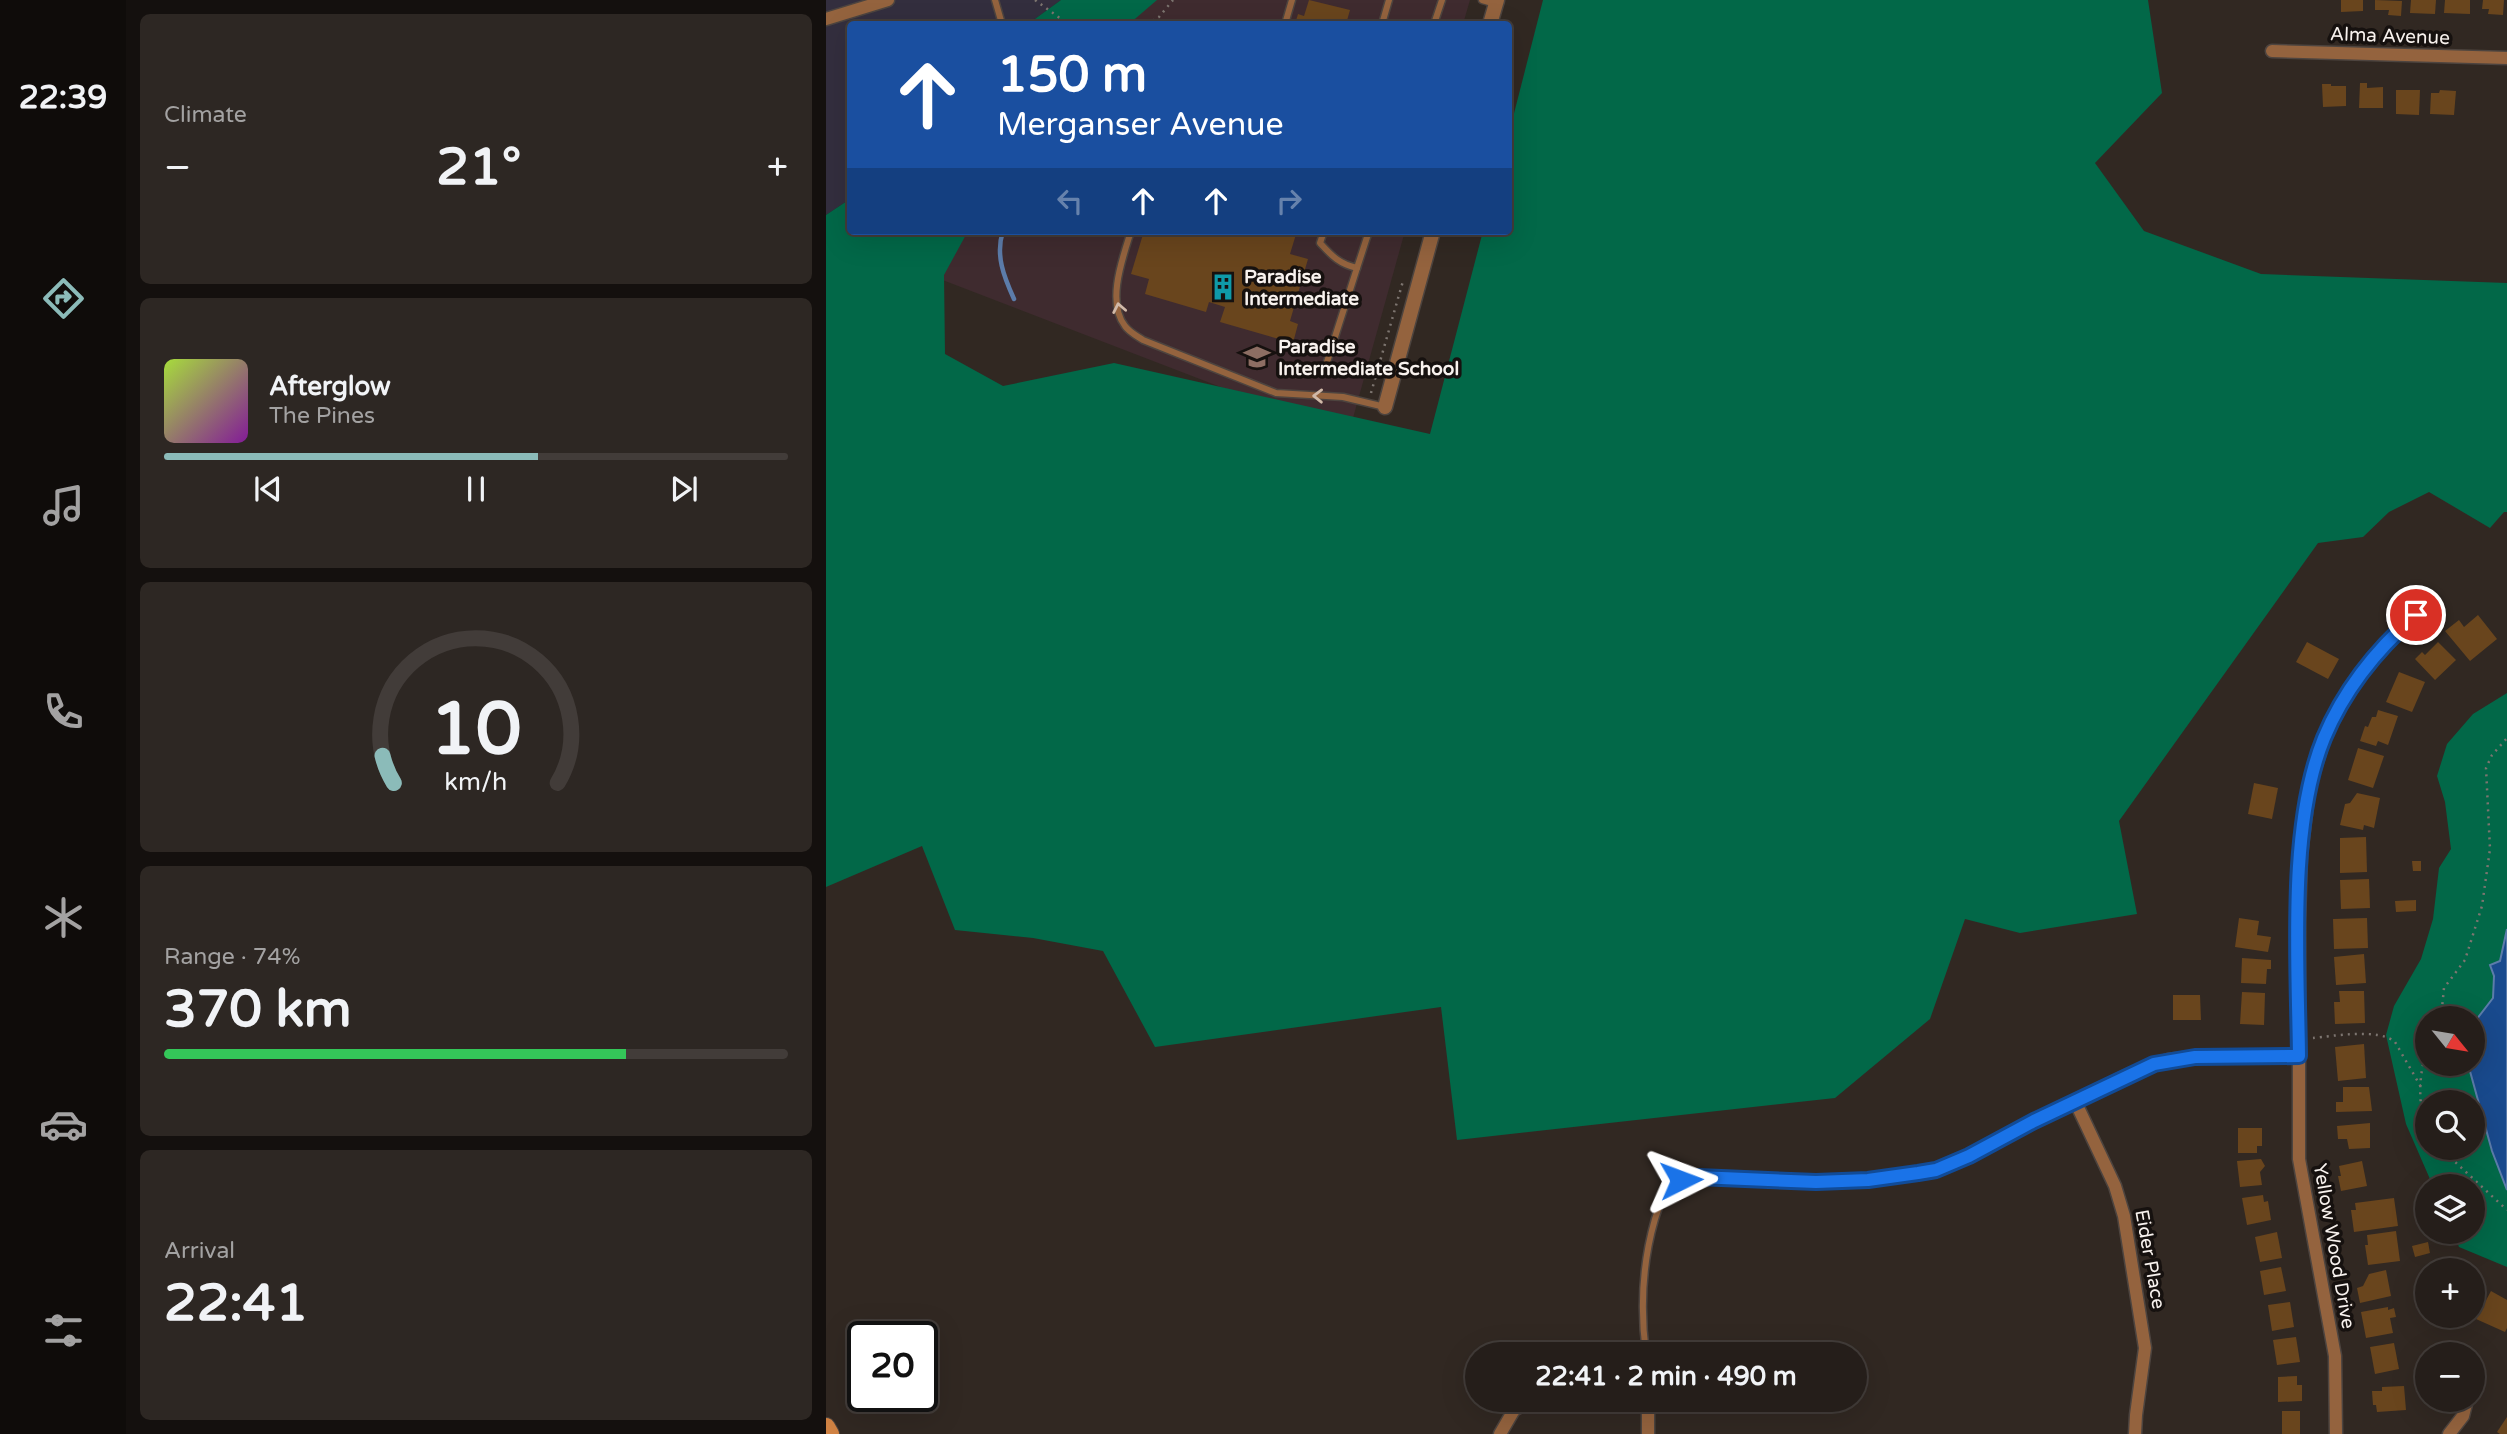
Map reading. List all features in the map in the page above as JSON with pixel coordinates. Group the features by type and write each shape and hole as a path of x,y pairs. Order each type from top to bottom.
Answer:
{"main road":[{"path":"826,1427 830,1434"}],"street":[{"path":"826,19 888,0"},
{"path":"1490,21 1491,1"},
{"name":"Alma Avenue","path":"2272,51 2507,58"},
{"path":"1385,407 1432,235"},
{"name":"Yellow Wood Drive","path":"2336,1434 2335,1356 2300,1170 2301,854 2309,788 2334,717 2357,679 2395,633 2432,605"},
{"path":"2014,1131 2140,1069 2168,1060 2195,1057 2299,1056"},
{"name":"Eider Place","path":"2075,1101 2115,1186 2124,1216 2145,1348 2135,1434"},
{"path":"1500,1434 1513,1412"},
{"path":"1648,1412 1648,1434"},
{"path":"2448,1434 2464,1412"}],"lane":[{"path":"995,0 1001,21"},
{"path":"1286,21 1292,0"},
{"path":"1383,21 1389,0"},
{"path":"1435,21 1442,0"},
{"path":"1129,235 1116,290 1120,317 1126,328 1143,340 1276,393 1343,397 1385,407"},
{"path":"1323,235 1320,243 1332,256 1341,264 1357,268"},
{"path":"1327,362 1368,235"},
{"path":"1644,1342 1642,1284 1650,1236 1668,1189 1681,1180 1698,1177 1816,1182 1900,1177 1936,1170 1969,1156 2014,1131"}],"path":[{"path":"1035,0 1064,21"},
{"path":"1152,21 1159,17 1173,0"},
{"path":"1368,403 1403,282"},
{"path":"2442,1006 2444,988 2465,960 2482,906 2490,849 2486,768 2507,738"},
{"path":"2299,1040 2335,1036 2389,1037 2395,1042 2421,1087"},
{"path":"2421,1090 2423,1076"},
{"path":"2453,1160 2507,1210"}],"shaded area":[{"path":"826,0 1061,0 1032,21 847,21 847,201 826,215"},
{"path":"1137,0 1470,0 1464,21 1106,21"},
{"name":"Paradise Intermediate School","path":"957,235 1404,235 1348,436 940,279"}],"green space":[{"path":"1061,0 1157,0 1132,21 1032,21"},
{"path":"1543,0 2148,0 2162,93 2095,163 2144,231 2261,274 2507,283 2507,512 2490,528 2429,492 2389,512 2363,537 2318,543 2119,821 2137,914 2020,933 1965,919 1930,1019 1835,1098 1457,1140 1441,1007 1155,1047 1103,951 1033,938 955,930 922,846 826,887 826,215 847,201 847,235 966,235 944,275 945,354 1003,386 1114,363 1430,434 1482,235 1512,235 1512,121"},
{"path":"2507,693 2507,929 2500,961 2494,964 2491,970 2494,976 2493,998 2485,1008 2485,1006 2415,1006 2415,1076 2471,1076 2475,1090 2415,1090 2415,1145 2406,1124 2386,1035 2394,1006 2421,959 2433,919 2439,868 2451,849 2445,802 2437,776 2447,744 2473,714"},
{"path":"2485,1126 2507,1190 2507,1267 2459,1247 2458,1244 2485,1244 2485,1174 2428,1174 2422,1160 2485,1160"}],"water":[{"path":"2507,929 2507,1190 2485,1126 2485,1090 2475,1090 2471,1076 2485,1076 2485,1008 2493,998 2494,976 2490,965 2500,961"}],"building":[{"path":"1309,0 1350,10 1347,21 1296,21 1298,14 1304,16"},
{"path":"2341,0 2363,0 2363,11 2341,12"},
{"path":"2375,0 2402,1 2401,16 2388,15 2389,10 2375,10"},
{"path":"2411,0 2436,0 2435,14 2410,13"},
{"path":"2445,0 2470,0 2470,14 2444,13"},
{"path":"2483,0 2504,0 2503,15 2488,14 2489,9 2482,9"},
{"path":"2360,83 2367,83 2367,88 2383,87 2383,108 2359,108"},
{"path":"2322,84 2346,86 2346,106 2323,107"},
{"path":"2396,90 2420,90 2419,115 2396,114"},
{"path":"2440,90 2456,91 2454,115 2430,114 2431,93 2439,93"},
{"name":"Paradise Intermediate","path":"1143,235 1296,235 1290,254 1308,259 1290,321 1298,324 1293,343 1220,322 1225,307 1209,302 1206,312 1145,294 1149,279 1131,274"},
{"path":"2478,615 2497,639 2470,661 2445,631 2459,620 2464,627"},
{"path":"2307,642 2339,659 2328,679 2296,662"},
{"path":"2438,642 2456,660 2435,680 2415,659 2422,652 2425,655"},
{"path":"2399,672 2425,682 2412,712 2386,702"},
{"path":"2378,710 2398,716 2388,745 2378,741 2376,746 2360,741 2365,726 2368,727"},
{"path":"2358,748 2384,756 2373,788 2348,780"},
{"path":"2254,783 2278,788 2272,819 2248,814"},
{"path":"2357,793 2380,798 2374,828 2364,825 2363,830 2340,825 2345,804 2350,803"},
{"path":"2366,837 2367,872 2340,873 2340,838"},
{"path":"2412,861 2421,861 2421,871 2413,871"},
{"path":"2369,879 2370,908 2341,909 2340,880"},
{"path":"2416,900 2416,911 2396,912 2395,901"},
{"path":"2239,918 2259,921 2257,935 2271,937 2268,952 2235,947"},
{"path":"2367,918 2368,948 2334,949 2333,919"},
{"path":"2364,954 2366,983 2336,985 2334,957"},
{"path":"2242,958 2271,960 2266,984 2241,983"},
{"path":"2339,991 2364,991 2365,1023 2335,1024 2334,1002 2340,1002"},
{"path":"2242,992 2265,993 2264,1025 2240,1024"},
{"path":"2173,995 2200,995 2201,1020 2173,1020"},
{"path":"2364,1044 2366,1078 2338,1081 2335,1047"},
{"path":"2343,1087 2369,1087 2372,1111 2336,1112 2336,1102 2343,1102"},
{"path":"2370,1123 2370,1148 2349,1149 2347,1139 2338,1139 2337,1126"},
{"path":"2238,1128 2262,1128 2262,1146 2257,1146 2257,1153 2238,1153"},
{"path":"2261,1159 2265,1166 2260,1172 2262,1185 2240,1187 2237,1161"},
{"path":"2362,1161 2367,1186 2341,1191 2339,1166"},
{"path":"2263,1195 2264,1202 2268,1201 2271,1220 2247,1225 2242,1198"},
{"path":"2394,1198 2398,1226 2354,1232 2351,1210 2356,1210 2355,1203"},
{"path":"2396,1231 2400,1261 2368,1265 2365,1245 2368,1245 2367,1235"},
{"path":"2277,1232 2282,1258 2260,1262 2255,1237"},
{"path":"2428,1244 2430,1253 2415,1257 2412,1246"},
{"path":"2281,1267 2286,1291 2264,1295 2260,1271"},
{"path":"2386,1270 2391,1296 2360,1303 2357,1288 2363,1286 2369,1274"},
{"path":"2491,1291 2507,1300 2505,1332 2485,1323 2485,1302"},
{"path":"2290,1302 2294,1327 2272,1331 2268,1305"},
{"path":"2388,1307 2388,1310 2394,1308 2396,1317 2390,1318 2393,1333 2366,1338 2361,1312"},
{"path":"2296,1337 2300,1362 2277,1365 2273,1340"},
{"path":"2394,1343 2399,1369 2375,1374 2370,1347"},
{"path":"2297,1376 2297,1385 2302,1385 2302,1401 2278,1402 2278,1377"},
{"path":"2404,1386 2406,1410 2377,1412 2376,1405 2373,1405 2372,1391 2382,1391 2382,1387"},
{"path":"2282,1411 2300,1411 2300,1434 2282,1434"},
{"path":"2507,1417 2507,1434 2500,1434 2497,1432"}],"waterway":[{"path":"1002,235 1000,257 1014,299"}],"place":[{"name":"Paradise Intermediate","path":"1223,287"},
{"name":"Paradise Intermediate School","path":"1257,357"}],"route":[{"path":"1681,1180 1698,1177 1816,1182 1868,1180 1936,1170 2154,1064 2195,1057 2299,1056 2299,891 2309,788 2324,739 2344,699 2371,660 2395,633 2416,615"}]}
